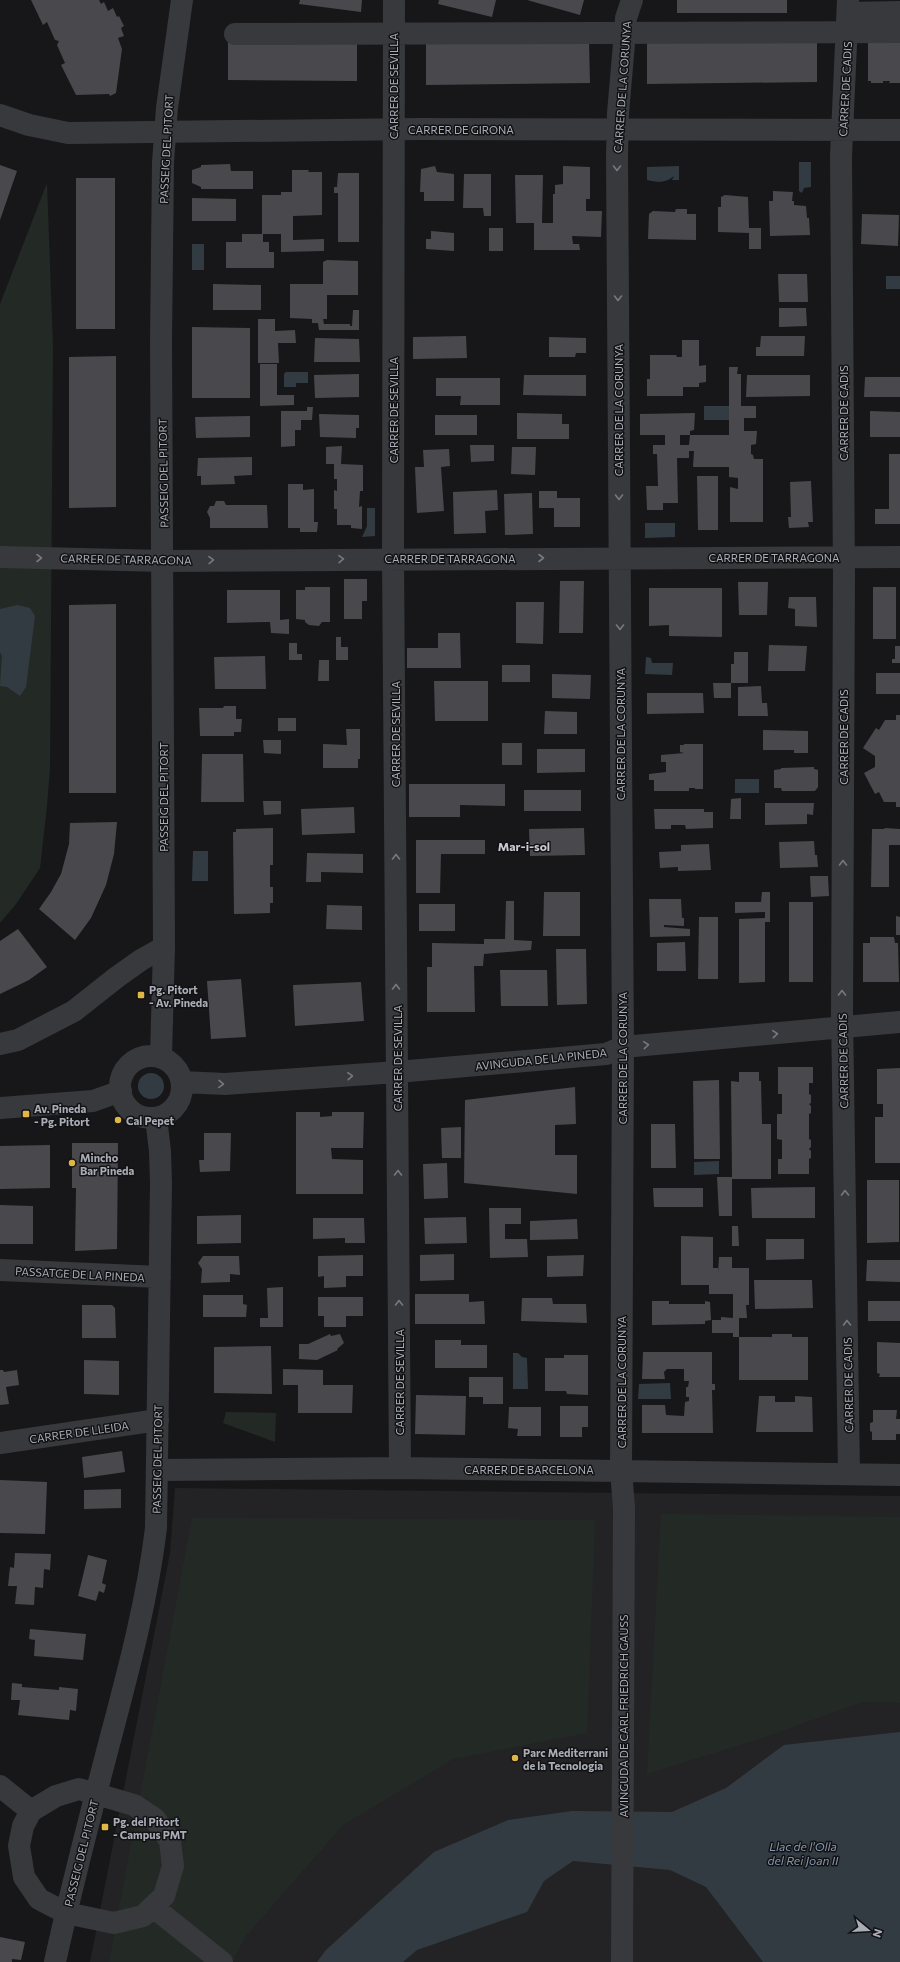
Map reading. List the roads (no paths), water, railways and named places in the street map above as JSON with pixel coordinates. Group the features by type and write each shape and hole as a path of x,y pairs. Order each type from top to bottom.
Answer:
{"street":[{"name":"PASSEIG DEL PITORT","path":"161,1057 164,947 162,810 164,560 161,334 163,162 167,108 182,0"},
{"name":"CARRER DE SEVILLA","path":"394,0 394,558 400,1468"},
{"name":"CARRER DE LA CORUNYA","path":"621,1470 623,1047 619,558 618,128 626,18 632,0"},
{"path":"235,34 625,32 900,12"},
{"path":"848,15 900,32"},
{"name":"CARRER DE CADIS","path":"848,15 841,164 843,1028 850,1474"},
{"name":"CARRER DE GIRONA","path":"0,115 29,125 68,133 393,129 590,130 618,128 900,130"},
{"name":"CARRER DE TARRAGONA","path":"0,557 164,560 900,557"},
{"path":"0,1044 18,1040 74,1011 117,977 141,960 164,947"},
{"name":"AVINGUDA DE LA PINEDA","path":"182,1082 225,1084 397,1072 606,1054 623,1047 900,1022"},
{"path":"161,1057 172,1065 178,1072 182,1082 182,1092 179,1101 173,1109 165,1115 156,1118 146,1118 137,1115 129,1109 121,1091 121,1081 125,1071 132,1063 142,1058 161,1057"},
{"path":"0,1108 93,1101 121,1091"},
{"name":"PASSEIG DEL PITORT","path":"55,1962 66,1913 138,1632 150,1572 156,1528 158,1470 160,1151 156,1118"},
{"name":"PASSATGE DE LA PINEDA","path":"0,1270 160,1277"},
{"name":"CARRER DE LLEIDA","path":"0,1443 158,1420"},
{"name":"CARRER DE BARCELONA","path":"158,1470 400,1468 900,1475"},
{"name":"AVINGUDA DE CARL FRIEDRICH GAUSS","path":"621,1470 624,1508 622,1961"},
{"path":"0,1786 30,1811"},
{"name":"PASSEIG DEL PITORT","path":"66,1913 39,1899 24,1877 19,1846 23,1826 30,1811 56,1796 79,1789 96,1794"},
{"path":"66,1913 114,1923 143,1916 164,1896 173,1866 170,1841 155,1819 134,1805 96,1794"},
{"path":"153,1907 222,1962"}],"water":[{"path":"799,162 811,162 811,187 804,188 802,193 799,191"},
{"path":"679,166 679,180 672,180 674,176 670,179 658,182 647,180 647,167"},
{"path":"192,244 204,244 204,270 192,270"},
{"path":"886,276 900,276 900,289 886,289"},
{"path":"286,372 308,372 308,383 296,383 296,387 284,387 284,374"},
{"path":"704,406 729,406 729,420 704,420"},
{"path":"367,508 375,508 375,536 362,537 367,526"},
{"path":"645,523 675,523 675,537 645,538"},
{"path":"17,605 30,608 35,616 26,687 20,696 7,687 0,686 2,656 0,652 0,609"},
{"path":"646,657 651,658 652,663 673,663 672,675 645,674"},
{"path":"735,779 759,779 759,793 735,793"},
{"path":"193,851 208,851 208,881 192,881"},
{"path":"151,1073 160,1077 164,1086 160,1095 151,1099 142,1095 138,1086 142,1077"},
{"path":"719,1161 719,1174 694,1175 694,1162"},
{"path":"513,1353 518,1353 522,1357 527,1358 528,1389 513,1389"},
{"path":"670,1383 671,1399 638,1399 639,1384"},
{"name":"Llac de l'Olla del Rei Joan II","path":"900,1732 900,1962 763,1962 706,1887 670,1870 573,1861 544,1881 527,1912 417,1950 403,1962 317,1962 326,1950 434,1852 508,1820 572,1811 672,1812 726,1788 784,1745"}],"place":[{"name":"Pg. Pitort - Av. Pineda","path":"141,995"},
{"name":"Av. Pineda - Pg. Pitort","path":"26,1114"},
{"name":"Cal Pepet","path":"118,1120"},
{"name":"Mincho Bar Pineda","path":"72,1163"},
{"name":"Parc Mediterrani de la Tecnologia","path":"515,1758"},
{"name":"Pg. del Pitort - Campus PMT","path":"105,1827"}],"district":[{"name":"Mar-i-sol","path":"524,846"}]}
